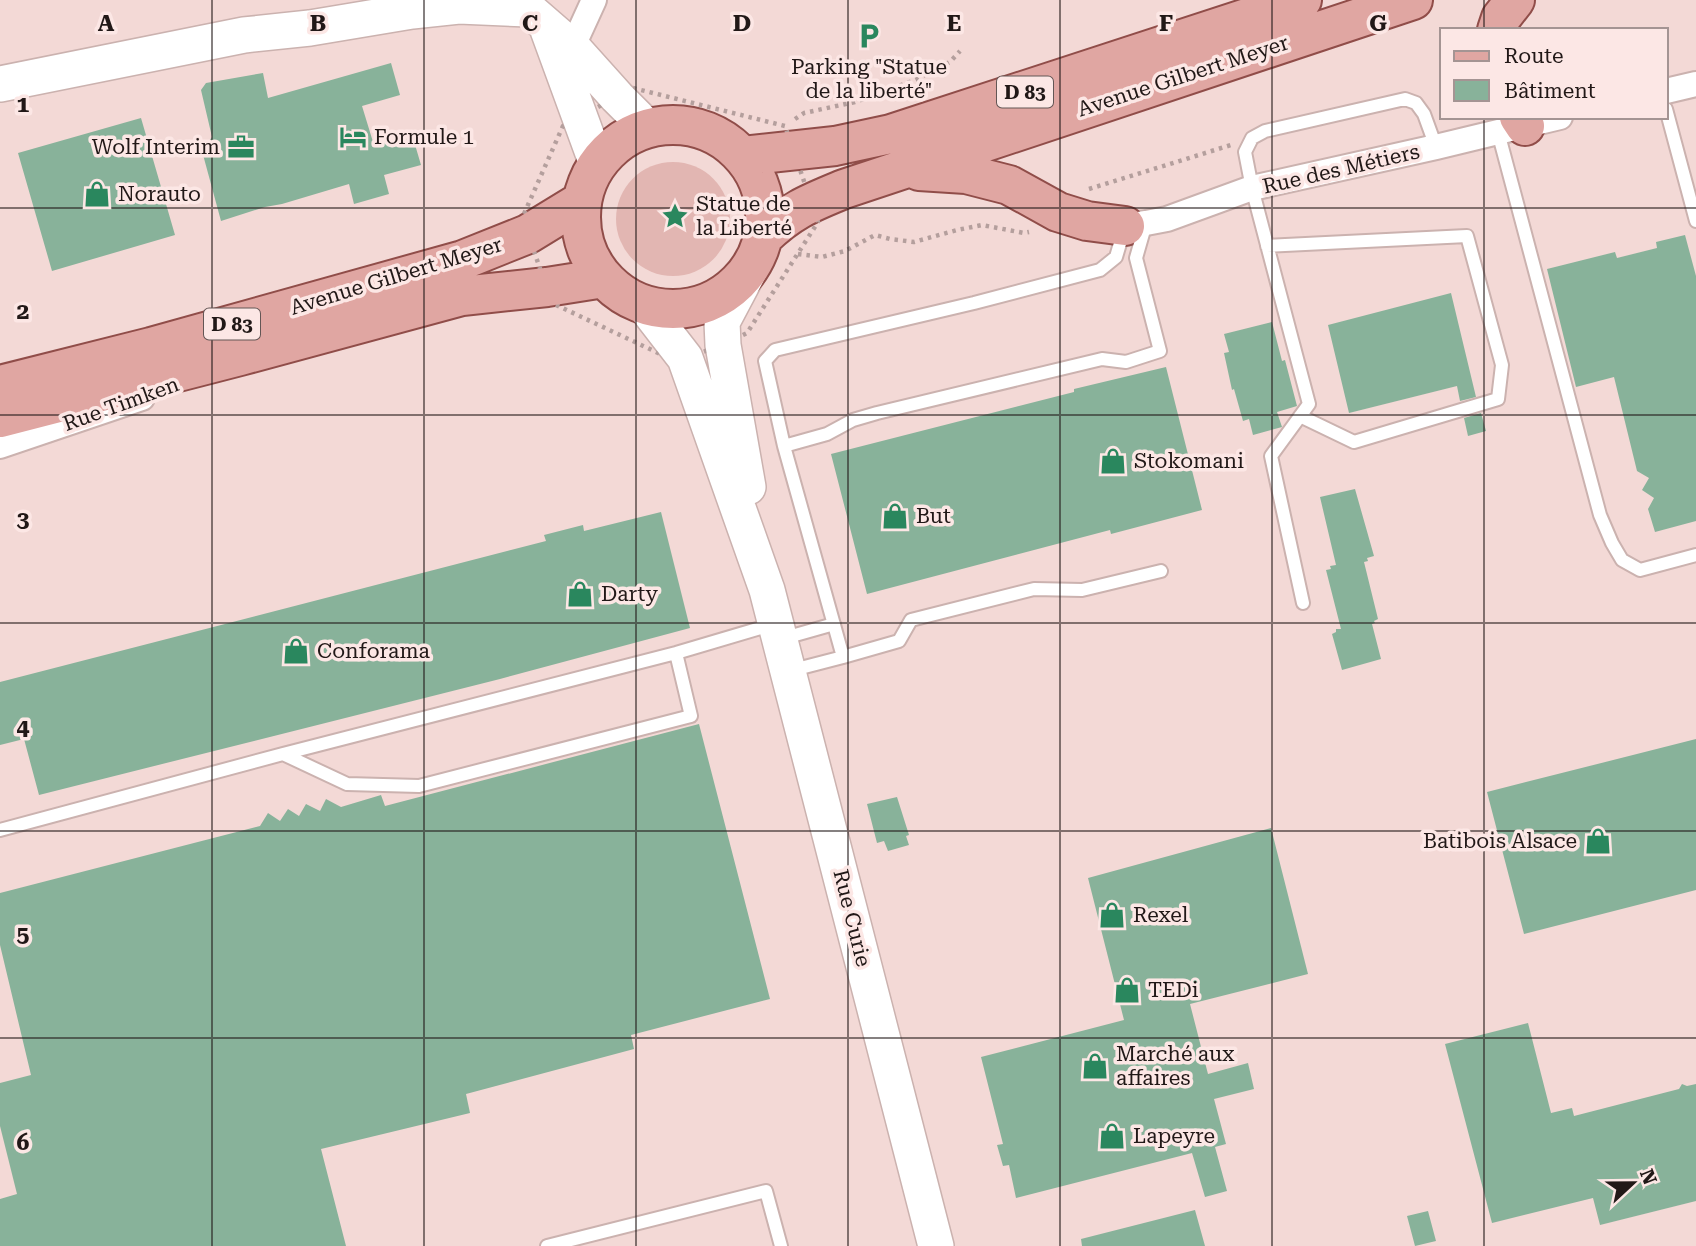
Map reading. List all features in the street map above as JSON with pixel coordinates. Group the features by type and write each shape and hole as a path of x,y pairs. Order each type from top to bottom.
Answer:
{"main road":[{"name":"Avenue Gilbert Meyer","path":"743,156 789,138 863,141 920,126 1302,0"},
{"name":"Avenue Gilbert Meyer","path":"757,253 789,214 811,202 1413,0"},
{"path":"1498,28 1500,18 1515,0"},
{"path":"0,84 244,35 310,29 412,11 458,6 542,12 648,128"},
{"path":"542,12 597,164"},
{"path":"674,124 699,128 723,139 743,156 758,180 765,208 757,253 730,291 703,305 673,310 644,305 622,294 604,278 589,255 582,228 582,201 597,164 611,148 628,136 648,128 674,124"},
{"path":"900,170 965,174 1009,185 1058,212 1087,221 1136,225"},
{"name":"Avenue Gilbert Meyer","path":"0,385 164,343 463,260 528,234 582,201"},
{"name":"Rue Curie","path":"757,253 722,322 723,345 767,590 930,1236"},
{"name":"Avenue Gilbert Meyer","path":"0,418 462,296 604,278"},
{"name":"Rue Curie","path":"644,305 685,358 767,590"}],"street":[{"path":"573,48 594,0"},
{"path":"1668,91 1696,84"},
{"name":"Rue des Métiers","path":"1136,225 1167,219 1252,188 1436,148 1525,123"},
{"name":"Rue Timken","path":"0,446 135,401 240,356"}],"lane":[{"path":"1303,603 1271,456 1309,404 1245,152 1252,138 1265,131 1405,99 1416,103 1424,114 1436,148"},
{"path":"1668,116 1696,220"},
{"path":"1525,123 1600,515 1622,560 1640,570 1696,555"},
{"path":"784,446 827,434 853,420 1102,359 1126,362 1160,351 1136,258 1136,225"},
{"path":"843,657 784,446 765,361 775,350 1100,270 1116,257 1136,225"},
{"path":"1267,246 1467,236 1502,365 1498,400 1353,442 1300,416"},
{"path":"0,830 676,653 781,645 843,657 899,640 911,620 1034,589 1082,590 1161,571"},
{"path":"781,645 834,624"},
{"path":"283,754 347,784 419,786 691,716 676,653"},
{"path":"547,1246 766,1191 781,1246"}],"path":[{"path":"789,138 633,88 563,125 523,216 552,303 673,360 723,345 747,333 818,222 789,138 804,113 855,102 915,80 950,62 960,51"}],"shaded area":[{"path":"673,162 695,166 714,178 726,197 730,219 726,241 714,260 695,272 673,276 651,272 632,260 620,241 616,219 620,197 632,178 651,166"}],"building":[{"path":"391,63 400,95 362,106 373,142 411,131 421,165 384,175 389,194 354,204 349,184 221,221 202,151 212,137 201,90 206,83 263,73 268,98"},
{"name":"Norauto","path":"141,118 175,235 52,271 18,153"},
{"path":"1685,235 1696,276 1696,521 1655,532 1648,509 1654,498 1642,490 1649,478 1637,471 1614,377 1576,387 1547,269 1615,252 1617,258 1657,248 1656,242"},
{"path":"1451,293 1476,397 1460,401 1457,386 1349,413 1328,325"},
{"path":"1272,322 1297,406 1277,412 1282,427 1253,435 1249,419 1243,421 1234,389 1232,390 1224,353 1229,352 1224,334"},
{"path":"1166,367 1202,510 1111,534 1110,530 867,594 831,454"},
{"path":"1481,413 1486,431 1468,436 1464,418"},
{"path":"1355,489 1374,556 1364,562 1378,619 1372,624 1381,659 1342,670 1332,634 1336,629 1341,629 1326,570 1336,565 1320,497"},
{"name":"Conforama","path":"661,512 690,628 500,679 39,795 24,739 0,745 0,682 546,541 544,535 583,525 584,531"},
{"path":"699,724 770,999 631,1035 634,1049 466,1094 470,1113 321,1149 346,1246 0,1246 0,1199 17,1194 0,1126 0,1083 31,1075 0,945 0,893 260,826 268,813 280,821 288,809 299,816 306,804 320,811 326,799 341,807 381,795 385,806"},
{"name":"Batibois Alsace","path":"1696,739 1696,890 1524,934 1487,792"},
{"path":"897,797 909,835 906,836 909,845 888,851 884,841 877,843 867,804"},
{"path":"1271,828 1308,974 1190,1004 1208,1074 1248,1063 1254,1089 1214,1099 1226,1144 1215,1147 1227,1191 1205,1197 1192,1153 1016,1198 1009,1165 1003,1166 997,1145 1003,1144 981,1057 1124,1020 1088,878"},
{"path":"1528,1023 1551,1113 1572,1108 1574,1116 1679,1089 1682,1084 1696,1084 1696,1201 1600,1225 1593,1198 1492,1223 1445,1044"},
{"path":"1195,1210 1205,1246 1082,1246 1081,1239"},
{"path":"1428,1211 1436,1241 1415,1246 1407,1216"}],"place":[{"name":"Parking \"Statue de la liberté\"","path":"869,36"},
{"name":"Formule 1","path":"353,137"},
{"name":"Wolf Interim","path":"241,147"},
{"name":"Norauto","path":"97,194"},
{"name":"Statue de la Liberté","path":"675,216"},
{"name":"Stokomani","path":"1113,461"},
{"name":"But","path":"895,516"},
{"name":"Darty","path":"580,594"},
{"name":"Conforama","path":"296,651"},
{"name":"Batibois Alsace","path":"1598,841"},
{"name":"Rexel","path":"1112,915"},
{"name":"TEDi","path":"1127,990"},
{"name":"Marché aux affaires","path":"1095,1066"},
{"name":"Lapeyre","path":"1112,1136"}]}
